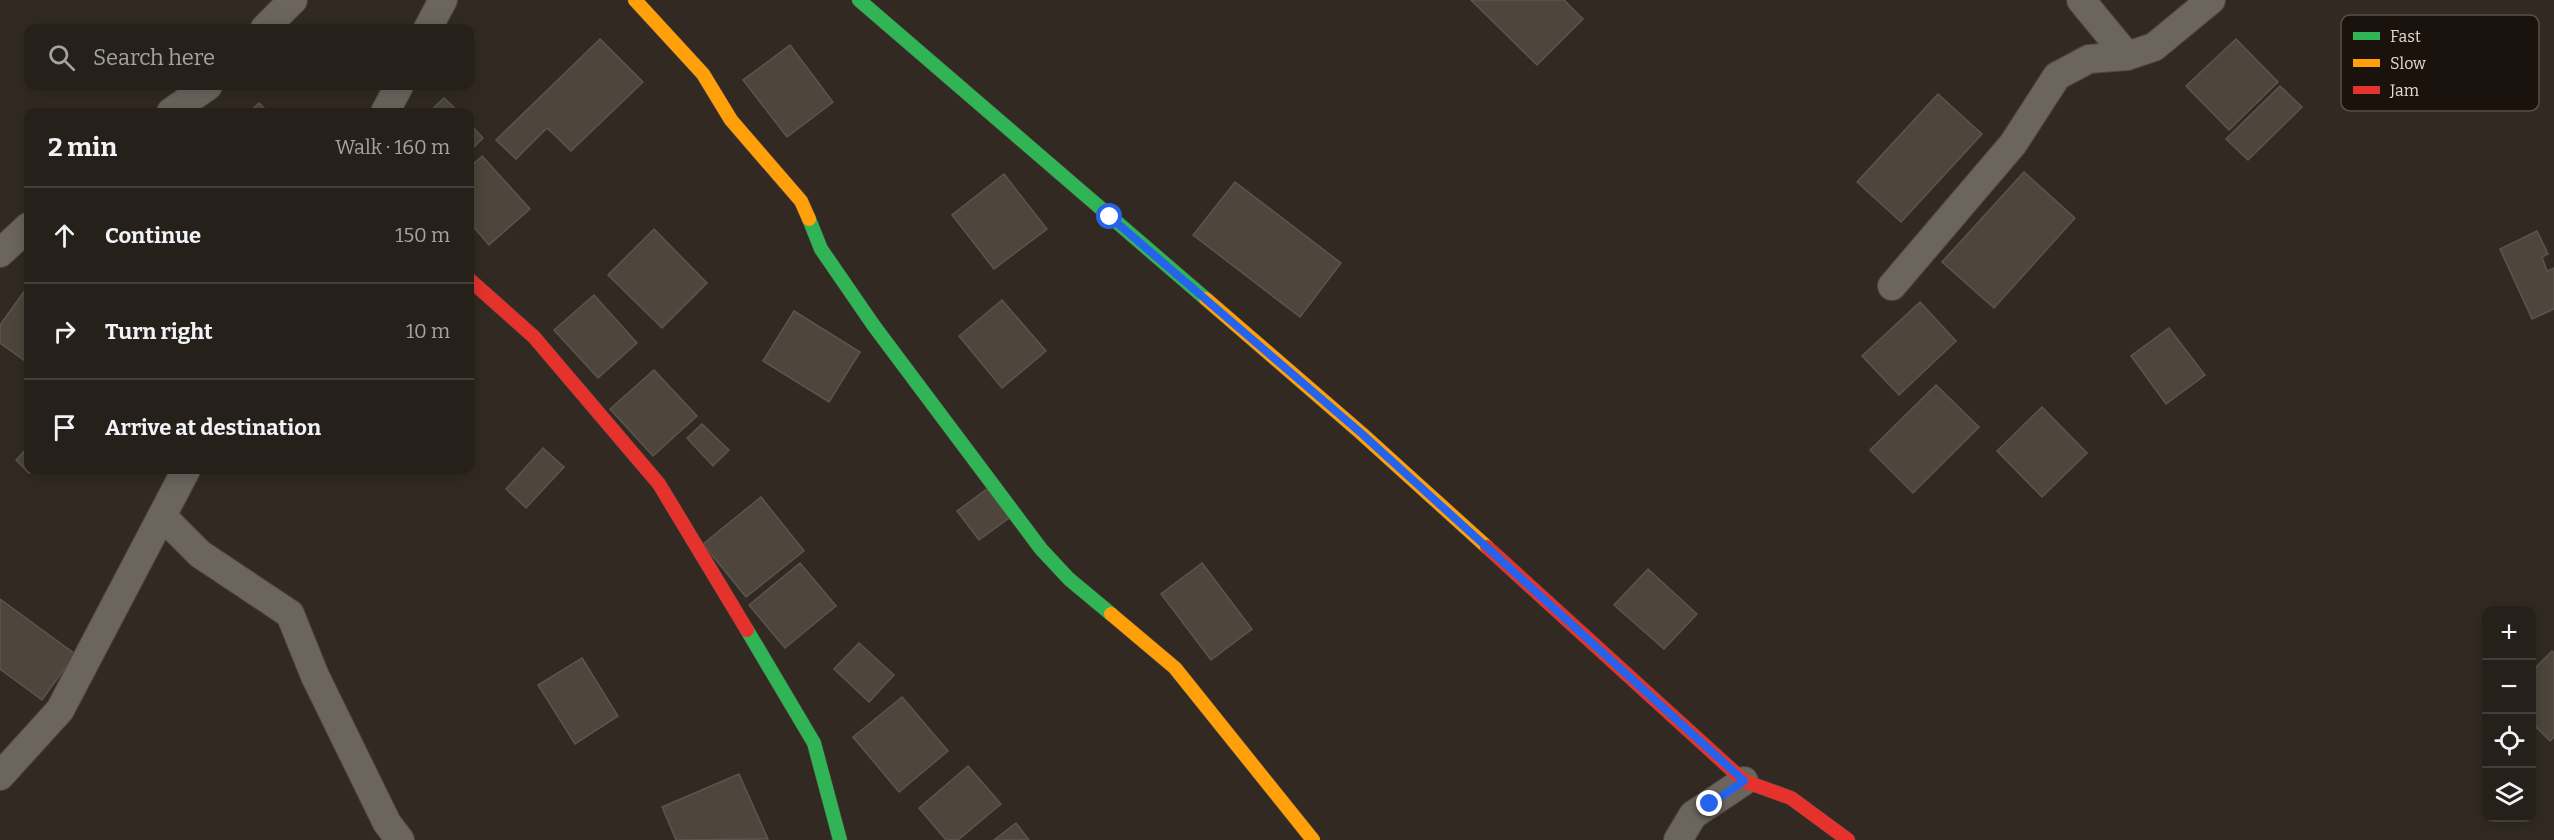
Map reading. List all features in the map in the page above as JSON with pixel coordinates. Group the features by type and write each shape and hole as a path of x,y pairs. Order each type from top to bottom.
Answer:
{"street":[{"path":"269,24 293,0"},
{"path":"430,24 443,0"},
{"path":"635,0 703,74 731,120 801,201 821,249 874,326 1041,549 1069,579 1175,668 1313,840"},
{"path":"859,0 1361,433 1744,781 1791,798 1848,840"},
{"path":"2081,0 2127,56"},
{"path":"1892,286 2013,144 2057,76 2089,59 2127,56 2154,47 2211,0"},
{"path":"177,108 202,90"},
{"path":"387,108 397,90"},
{"path":"0,253 24,231"},
{"path":"474,284 534,337 659,484 813,743 840,840"},
{"path":"0,776 60,710 184,474"},
{"path":"162,516 200,554 291,614 315,676 387,823 400,840"},
{"path":"1678,840 1693,815 1744,781"}],"building":[{"path":"1471,0 1564,0 1583,19 1537,65"},
{"path":"600,39 643,82 571,151 547,128 516,159 496,140"},
{"path":"2236,39 2278,82 2229,130 2186,86"},
{"path":"790,45 833,102 787,137 743,80"},
{"path":"2280,86 2302,107 2248,160 2226,139"},
{"path":"1938,94 1982,134 1901,222 1857,182"},
{"path":"444,98 455,108 433,108"},
{"path":"259,103 264,108 253,108"},
{"path":"474,128 483,138 474,147"},
{"path":"482,156 530,209 489,245 474,228 474,163"},
{"path":"2024,172 2075,218 1994,308 1942,262"},
{"path":"1004,174 1047,229 994,269 952,215"},
{"path":"1235,182 1341,263 1300,317 1193,235"},
{"path":"654,229 707,283 662,328 608,275"},
{"path":"2537,231 2548,254 2542,257 2547,271 2554,268 2554,309 2532,319 2500,249"},
{"path":"24,292 24,360 0,343 0,325"},
{"path":"594,295 637,343 598,378 554,330"},
{"path":"1002,300 1046,351 1002,388 959,336"},
{"path":"1920,302 1956,341 1899,395 1862,356"},
{"path":"794,311 860,352 829,402 763,361"},
{"path":"2169,328 2205,375 2166,404 2131,356"},
{"path":"654,370 697,416 653,456 610,409"},
{"path":"1936,385 1979,427 1913,493 1870,450"},
{"path":"2042,407 2087,453 2042,497 1997,451"},
{"path":"702,424 729,450 713,466 687,438"},
{"path":"543,448 564,467 526,508 506,489"},
{"path":"24,451 24,468 16,460"},
{"path":"987,489 1009,518 979,540 957,511"},
{"path":"761,497 804,551 746,597 703,544"},
{"path":"800,563 836,606 785,648 749,605"},
{"path":"1202,563 1252,629 1211,660 1161,594"},
{"path":"1648,569 1697,614 1664,649 1614,605"},
{"path":"0,599 75,654 42,700 0,669"},
{"path":"859,643 894,675 869,702 834,669"},
{"path":"2552,651 2554,653 2554,737 2550,741 2536,727 2536,667"},
{"path":"582,658 618,716 575,744 538,685"},
{"path":"902,697 948,751 899,792 853,737"},
{"path":"968,766 1001,804 958,840 946,840 919,808"},
{"path":"739,774 768,839 676,840 662,807"},
{"path":"1016,823 1029,840 994,840"}],"traffic: fast":[{"path":"859,0 1206,299"},
{"path":"809,219 821,249 874,326 1041,549 1069,579 1111,614"},
{"path":"747,630 814,743 840,840"}],"traffic: slow":[{"path":"635,0 703,74 731,120 801,201 809,219"},
{"path":"1206,299 1361,433 1487,547"},
{"path":"1111,614 1175,668 1313,840"}],"traffic: jam":[{"path":"474,284 534,337 659,484 747,630"},
{"path":"1487,547 1744,781 1791,798 1848,840"}],"route":[{"path":"1110,217 1361,433 1744,781 1710,804"}]}
